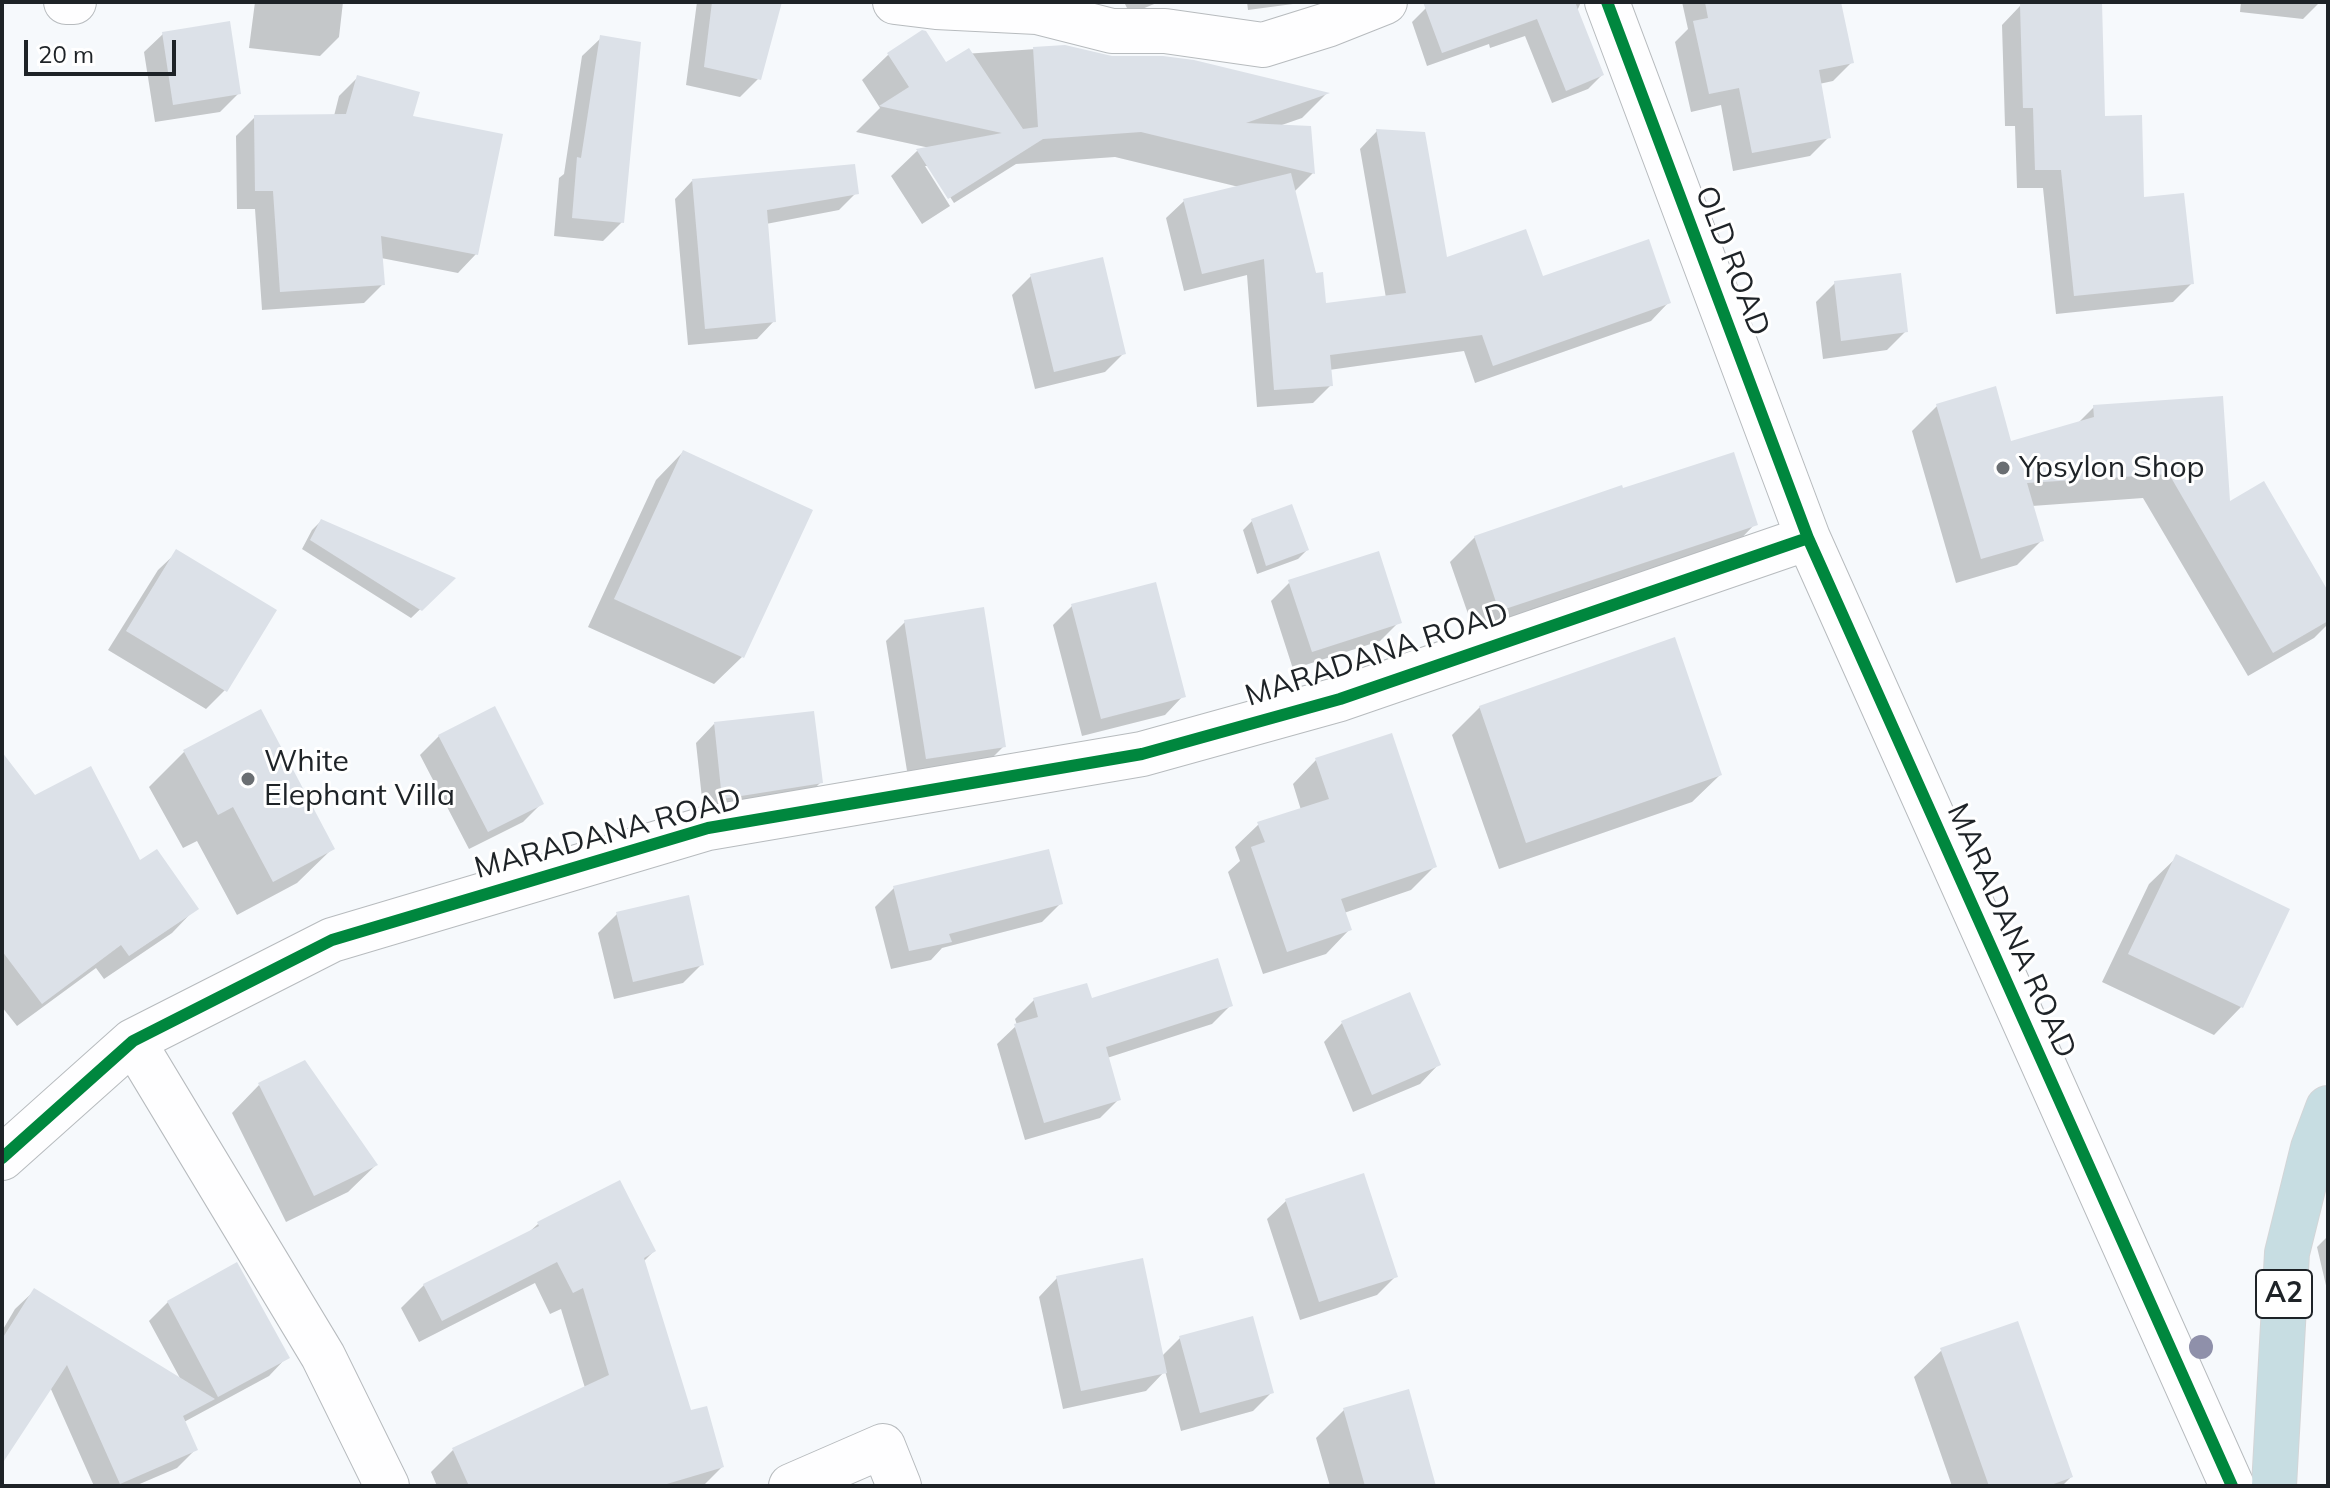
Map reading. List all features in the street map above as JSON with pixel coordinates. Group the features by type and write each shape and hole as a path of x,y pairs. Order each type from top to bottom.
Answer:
{"highway":[{"name":"A2","path":"2274,1486 2287,1253 2313,1148 2328,1108"}],"street":[{"path":"66,2 74,2"},
{"path":"895,2 1037,12 1112,31 1165,31 1263,45 1327,25 1385,2"},
{"name":"OLD ROAD","path":"1607,2 1808,538"},
{"name":"MARADANA ROAD","path":"2,1158 133,1041 332,940 708,828 1142,754 1340,699 1808,538 2231,1486"},
{"path":"133,1041 323,1356 387,1486"},
{"path":"791,1486 883,1446 899,1486"}],"building":[{"path":"712,2 782,2 761,80 704,67"},
{"path":"1423,2 1575,2 1604,75 1566,91 1537,19 1442,53"},
{"path":"1705,2 1841,2 1854,63 1819,70 1831,138 1752,153 1739,88 1709,94 1693,21 1708,18"},
{"path":"2102,2 2105,116 2142,115 2144,197 2184,193 2194,284 2074,296 2061,170 2035,170 2033,108 2023,108 2020,4"},
{"path":"230,21 241,94 173,105 162,32"},
{"path":"922,30 926,31 946,62 969,48 1023,129 1038,127 1033,47 1065,45 1112,56 1163,56 1194,60 1330,93 1246,123 1311,126 1315,174 1141,132 1043,139 948,199 916,149 1002,133 879,106 909,87 887,53"},
{"path":"600,35 641,42 624,223 572,218 577,157 581,158"},
{"path":"357,75 420,92 413,116 503,134 478,255 381,236 385,285 280,292 273,191 255,191 254,115 346,114"},
{"path":"1376,129 1425,132 1447,257 1526,229 1543,276 1649,239 1671,303 1493,366 1482,335 1330,355 1333,386 1274,390 1264,259 1202,274 1183,199 1291,173 1316,273 1323,272 1326,303 1406,293"},
{"path":"855,164 859,194 767,210 776,322 705,329 692,179"},
{"path":"1103,257 1126,354 1054,372 1030,274"},
{"path":"1901,273 1908,332 1841,341 1834,281"},
{"path":"1996,386 2011,441 2094,417 2093,405 2223,396 2230,501 2264,481 2328,591 2328,621 2273,653 2169,474 2027,483 2044,541 1981,559 1936,404"},
{"path":"683,450 813,510 744,658 614,599"},
{"path":"1734,452 1758,525 1499,611 1474,536 1622,485 1623,488"},
{"path":"1292,504 1309,550 1266,566 1251,519"},
{"path":"321,519 456,578 422,611 310,540"},
{"path":"176,549 277,610 227,692 126,631"},
{"path":"1379,551 1402,623 1312,652 1288,580"},
{"path":"1156,582 1186,697 1101,719 1071,604"},
{"path":"984,607 1006,747 926,759 904,620"},
{"path":"1675,637 1722,775 1526,843 1479,706"},
{"path":"495,706 544,804 488,832 438,735"},
{"name":"White Elephant Villa","path":"261,709 335,849 273,882 233,807 218,815 183,750"},
{"path":"814,711 823,783 722,799 714,722"},
{"path":"1392,733 1437,867 1341,899 1352,930 1287,952 1251,847 1265,842 1257,822 1329,799 1315,758"},
{"path":"2,752 35,795 91,766 140,860 157,849 199,909 129,956 121,945 42,1004 2,951"},
{"path":"1049,849 1063,904 949,934 952,942 909,951 893,886"},
{"path":"2176,854 2290,909 2243,1008 2128,954"},
{"path":"689,895 704,965 633,982 616,912"},
{"path":"1218,958 1233,1006 1106,1047 1121,1100 1044,1123 1014,1024 1038,1017 1033,998 1087,983 1092,998"},
{"path":"1410,992 1441,1065 1372,1095 1341,1021"},
{"path":"305,1060 378,1165 314,1196 258,1083"},
{"path":"1364,1173 1398,1277 1319,1302 1285,1199"},
{"path":"620,1180 656,1251 644,1258 691,1410 707,1406 724,1467 660,1486 469,1486 452,1448 609,1375 583,1288 573,1293 557,1262 442,1321 423,1284 539,1226 537,1222"},
{"path":"1143,1258 1167,1373 1081,1391 1056,1276"},
{"path":"237,1262 290,1358 218,1397 167,1301"},
{"path":"34,1288 215,1399 183,1416 198,1450 120,1484 67,1365 2,1464 2,1339"},
{"path":"1253,1316 1274,1393 1200,1413 1179,1336"},
{"path":"2018,1321 2073,1477 2048,1486 1989,1486 1940,1348"},
{"path":"1409,1389 1436,1486 1365,1486 1343,1408"}],"cycle path":[{"path":"1607,2 1808,538"},
{"path":"2,1158 133,1041 332,940 708,828 1142,754 1340,699 1808,538 2232,1486"}],"place":[{"name":"Ypsylon Shop","path":"2003,468"},
{"name":"White Elephant Villa","path":"248,779"}]}
